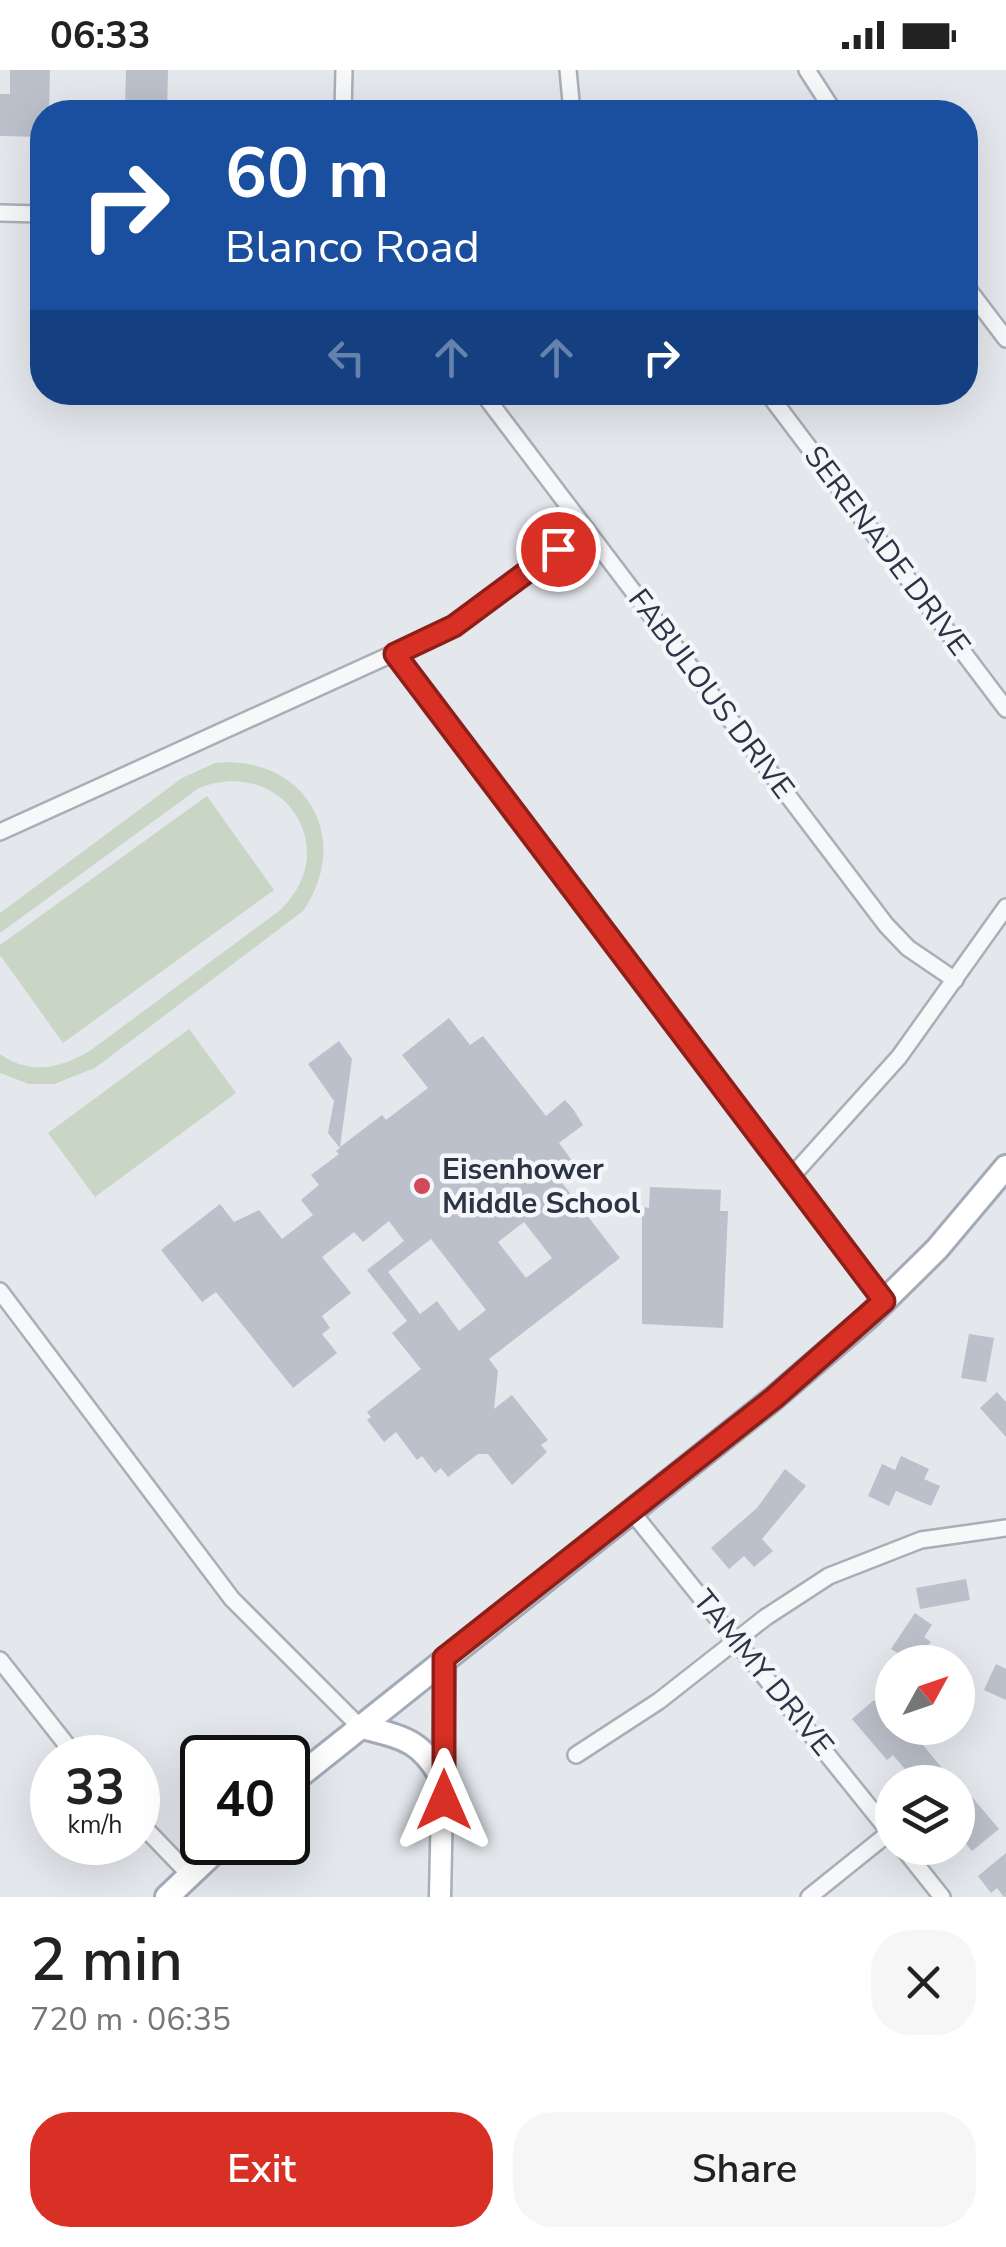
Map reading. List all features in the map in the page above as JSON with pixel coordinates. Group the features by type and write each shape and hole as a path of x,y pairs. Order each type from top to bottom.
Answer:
{"main road":[{"path":"310,1767 774,1398 938,1249 1006,1167"},
{"path":"359,1726 408,1738 433,1762 444,1782"},
{"path":"167,1897 201,1865"}],"street":[{"path":"343,100 344,70"},
{"path":"568,70 571,100"},
{"path":"807,70 826,100"},
{"path":"0,213 30,214"},
{"path":"978,302 1006,339"},
{"name":"FABULOUS DRIVE","path":"492,405 886,925 908,948 955,980"},
{"name":"SERENADE DRIVE","path":"777,405 1006,709"},
{"path":"0,832 395,654 477,611 586,529"},
{"path":"395,654 884,1301"},
{"path":"792,1177 851,1115 1006,907"},
{"path":"0,1291 232,1599 359,1726"},
{"name":"TAMMY DRIVE","path":"632,1512 875,1813"},
{"path":"576,1755 659,1701 802,1591 874,1555 921,1540 1006,1528"},
{"path":"440,1897 444,1658"},
{"path":"0,1660 59,1735"},
{"path":"160,1844 190,1875"},
{"path":"808,1897 875,1845"},
{"path":"916,1865 942,1897"}],"green space":[{"path":"215,763 246,764 273,772 295,786 312,806 321,829 323,855 318,883 303,911 95,1068 54,1084 29,1084 0,1073 0,1054 23,1065 46,1067 91,1050 279,911 298,887 306,861 305,836 295,814 278,796 256,785 229,781 199,788 0,933 0,913 182,778"},
{"path":"207,796 274,890 63,1043 0,955 0,945"},
{"path":"189,1029 236,1093 95,1197 48,1133"}],"building":[{"path":"10,70 50,70 49,100 30,100 30,137 0,136 0,94 10,94"},
{"path":"126,70 168,70 167,100 125,100"},
{"path":"449,1018 470,1045 483,1036 546,1116 565,1100 583,1125 559,1143 576,1166 559,1179 620,1258 489,1359 498,1371 494,1409 512,1395 548,1440 541,1445 547,1452 512,1485 488,1454 478,1454 448,1477 441,1468 435,1473 422,1456 417,1460 396,1432 384,1442 367,1420 371,1417 367,1412 421,1369 392,1333 407,1321 367,1270 404,1241 389,1221 363,1242 354,1232 322,1257 351,1293 322,1316 330,1328 322,1334 337,1353 293,1388 216,1292 202,1302 161,1250 220,1204 234,1222 259,1210 282,1239 313,1215 301,1200 319,1185 311,1175 339,1154 336,1151 340,1148 328,1133 334,1101 308,1064 339,1041 352,1059 340,1147 382,1115 386,1120 428,1088 402,1055","holes":["524,1222 552,1258 526,1278 498,1242","431,1239 486,1310 459,1331 437,1301 420,1314 388,1272"]},
{"path":"650,1187 721,1190 720,1211 728,1211 723,1328 642,1324 642,1207 649,1208"},
{"path":"969,1334 994,1338 986,1382 961,1378"},
{"path":"997,1392 1006,1402 1006,1437 980,1408"},
{"path":"901,1456 929,1469 924,1479 940,1486 931,1506 896,1491 889,1506 868,1496 882,1464 895,1470"},
{"path":"785,1469 806,1486 762,1539 773,1551 754,1567 744,1556 729,1569 711,1548 757,1508"},
{"path":"966,1579 970,1600 920,1609 916,1588"},
{"path":"915,1613 932,1625 924,1637 931,1642 928,1645 894,1645"},
{"path":"996,1664 1006,1669 1006,1700 984,1690"},
{"path":"874,1700 875,1745 923,1745 939,1765 902,1765 893,1755 887,1760 852,1719"},
{"path":"975,1801 999,1829 975,1849"},
{"path":"1006,1853 1004,1897 997,1888 991,1893 978,1876"}],"place":[{"name":"Eisenhower Middle School","path":"422,1186"}],"route":[{"path":"444,1800 444,1658 774,1398 884,1301 395,654 454,626 558,549"}]}
